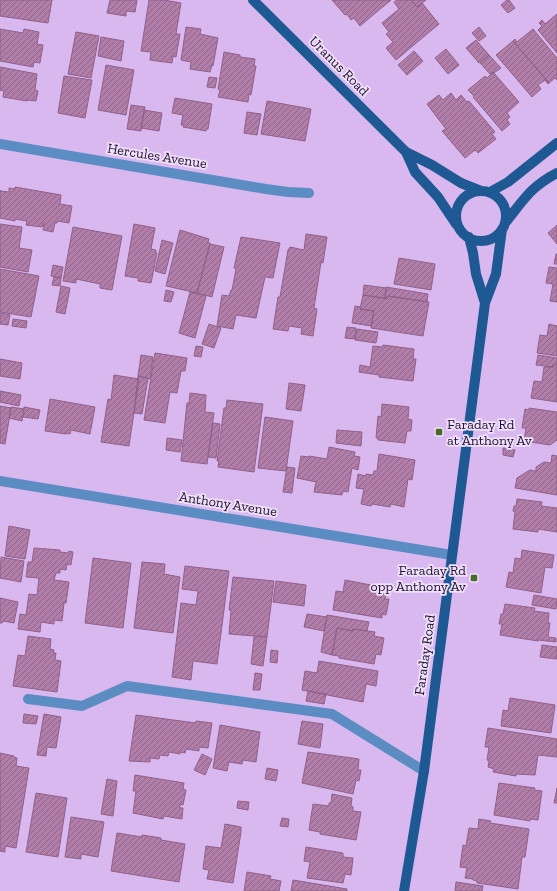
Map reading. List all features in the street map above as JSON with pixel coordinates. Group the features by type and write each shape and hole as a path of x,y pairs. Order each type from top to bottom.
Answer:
{"main road":[{"name":"Uranus Road","path":"253,0 406,152 432,165 461,183 486,191"},
{"path":"486,191 497,196 502,202 506,213 504,226 497,235 491,239 483,241 468,238 459,228 456,215 460,202 465,196 473,192 486,191 508,182 557,143"},
{"name":"Uranus Road","path":"406,152 415,172 438,197 459,228"},
{"name":"Faraday Road","path":"404,891 424,771 485,303 496,274 504,226 524,198 535,187 557,173"},
{"name":"Faraday Road","path":"468,238 473,253 476,274 485,303"}],"street":[{"name":"Hercules Avenue","path":"0,144 288,192 309,193"},
{"name":"Anthony Avenue","path":"0,481 452,555"},
{"path":"28,699 82,706 127,686 332,714 424,771"}],"building":[{"path":"0,0 52,0 48,23 0,16"},
{"path":"110,0 137,0 135,12 126,11 126,16 107,13"},
{"path":"149,0 164,0 181,3 176,34 180,34 176,57 173,56 172,63 150,60 151,52 141,51"},
{"path":"332,0 391,0 360,26 354,18 351,20 347,14 345,15"},
{"path":"397,0 411,0 417,7 422,3 439,24 396,60 386,48 393,42 386,34 389,32 382,23 399,9 394,2"},
{"path":"411,0 426,0 417,7"},
{"path":"509,0 515,8 508,13 501,5"},
{"path":"557,14 557,53 538,30 542,26 539,23 542,20 545,24"},
{"path":"186,27 201,29 200,34 218,38 213,66 212,65 210,72 190,69 191,62 181,60"},
{"path":"479,27 486,36 479,41 472,33"},
{"path":"0,29 23,33 24,29 39,32 37,44 43,45 40,63 34,62 33,67 0,61"},
{"path":"533,29 557,58 557,80 555,78 549,83 513,41 515,39 517,42"},
{"path":"76,32 99,36 91,78 68,74"},
{"path":"101,37 124,41 121,61 98,56"},
{"path":"476,40 489,55 479,63 466,48"},
{"path":"513,41 549,83 548,84 545,80 538,85 541,89 532,97 496,55"},
{"path":"446,49 459,65 448,74 435,58"},
{"path":"414,51 423,61 407,75 398,65"},
{"path":"224,52 240,55 240,57 255,59 254,66 256,66 251,95 249,94 248,102 218,97"},
{"path":"489,55 501,68 491,75 480,63"},
{"path":"106,65 134,70 126,115 98,110"},
{"path":"0,67 37,74 35,90 38,91 36,101 3,97 4,91 0,90"},
{"path":"493,72 519,102 507,113 510,117 507,120 510,124 502,131 468,90 485,76 487,78"},
{"path":"64,76 92,80 85,118 58,113"},
{"path":"209,77 217,78 215,88 207,87"},
{"path":"451,93 456,100 461,95 467,102 469,101 495,132 492,134 496,139 478,153 475,150 465,158 442,131 446,129 427,104 439,95 443,100"},
{"path":"175,98 212,104 208,129 206,129 206,131 183,127 184,125 181,125 183,115 172,113"},
{"path":"267,101 311,109 305,141 261,134"},
{"path":"131,105 145,107 141,131 127,129"},
{"path":"144,110 162,113 159,131 141,128"},
{"path":"247,112 261,114 257,135 244,133"},
{"path":"15,187 61,195 60,204 72,206 69,223 57,221 53,232 43,230 44,223 42,227 26,225 27,221 15,219 15,221 0,218 0,191 9,192 9,188 15,189"},
{"path":"0,224 22,227 19,248 32,250 28,272 0,267"},
{"path":"134,224 155,228 151,249 156,250 157,253 151,283 138,281 138,278 125,276"},
{"path":"557,225 557,244 548,233"},
{"path":"73,227 122,236 112,290 100,288 100,284 76,279 76,283 63,281"},
{"path":"180,230 209,239 208,242 210,243 197,293 166,286"},
{"path":"306,234 327,237 323,263 321,262 314,308 317,309 313,336 301,334 302,328 289,326 288,331 273,329 288,250 290,247 304,250"},
{"path":"241,237 280,243 273,278 265,277 256,318 236,315 233,329 217,326 222,295 229,296 232,290 236,269 234,268"},
{"path":"162,240 173,243 165,274 155,271"},
{"path":"210,244 224,247 212,297 197,293"},
{"path":"556,254 557,264 554,264"},
{"path":"399,258 435,264 431,290 394,284"},
{"path":"53,265 63,267 61,278 51,276"},
{"path":"549,267 557,268 557,302 550,301 553,284 546,283"},
{"path":"0,269 39,276 31,317 0,312"},
{"path":"54,277 61,278 60,286 52,285"},
{"path":"364,285 386,288 385,298 363,295"},
{"path":"61,286 70,288 65,314 56,312"},
{"path":"386,287 428,294 427,302 388,296 387,299 385,298"},
{"path":"166,290 174,292 171,302 164,301"},
{"path":"190,292 206,296 195,338 179,333"},
{"path":"363,295 387,299 388,296 429,302 423,336 371,328 374,311 360,309"},
{"path":"355,306 361,307 360,309 374,311 371,326 352,323"},
{"path":"0,313 10,315 8,325 0,324"},
{"path":"13,319 27,321 26,328 12,326"},
{"path":"209,324 221,328 214,348 202,344"},
{"path":"549,324 557,326 557,356 537,353 540,335 547,336"},
{"path":"347,327 356,328 355,339 345,338"},
{"path":"357,329 378,332 376,343 355,340"},
{"path":"383,345 414,349 413,359 416,359 413,381 379,377 379,375 359,372 360,365 370,367 373,346 382,347"},
{"path":"196,346 203,347 201,357 194,356"},
{"path":"155,353 187,358 185,371 181,371 177,393 170,392 165,423 144,420"},
{"path":"141,355 153,357 150,379 138,376"},
{"path":"538,355 557,358 557,365 554,364 553,367 536,365"},
{"path":"0,359 22,363 20,379 0,376"},
{"path":"554,364 557,365 557,402 531,398 534,381 542,382 544,367 553,367"},
{"path":"114,375 139,379 129,446 101,442 108,399 111,400"},
{"path":"138,376 148,378 142,414 134,413"},
{"path":"289,383 305,385 301,411 286,409"},
{"path":"0,391 21,395 19,406 0,402"},
{"path":"190,393 206,395 205,412 214,413 207,464 181,461 187,403 189,403"},
{"path":"50,399 95,407 90,434 71,430 70,434 45,431"},
{"path":"227,400 263,404 254,472 218,467 219,461 217,461 224,408 226,408"},
{"path":"382,404 409,407 408,419 412,420 411,431 407,431 405,443 378,440 378,438 376,438 378,416 381,417"},
{"path":"0,406 11,408 5,444 0,443"},
{"path":"11,407 24,409 22,421 9,418"},
{"path":"24,407 40,410 38,419 23,417"},
{"path":"529,408 557,412 557,440 550,445 524,441 526,428 522,428 525,409 529,410"},
{"path":"265,417 293,421 286,471 258,468"},
{"path":"213,423 220,424 216,458 208,457"},
{"path":"337,430 362,432 361,446 336,443"},
{"path":"167,438 182,440 180,452 166,450"},
{"path":"329,447 355,452 354,456 360,457 358,470 352,468 348,492 343,491 342,495 314,492 316,482 297,478 301,456 327,459"},
{"path":"503,448 515,450 513,457 503,455"},
{"path":"379,454 415,460 412,480 408,479 404,507 391,504 390,507 361,504 364,489 356,488 358,474 366,476 366,474 373,475 374,471 377,471"},
{"path":"552,455 557,456 557,495 515,488 517,478 530,470 536,471 536,467 544,462 551,463"},
{"path":"287,467 295,468 292,493 283,492"},
{"path":"517,499 542,502 541,506 557,508 557,532 538,529 538,532 513,529 515,512 513,511 514,506 516,506"},
{"path":"9,526 30,530 25,559 5,556"},
{"path":"34,548 60,550 60,552 68,553 69,551 73,552 71,565 67,564 66,570 60,569 60,573 56,573 54,580 69,582 66,603 64,603 62,621 54,620 54,624 41,622 40,632 18,629 20,614 26,615 29,594 37,595 39,578 26,577 28,562 32,562"},
{"path":"522,550 554,555 552,568 545,567 541,593 506,587 509,572 513,573 515,558 521,559"},
{"path":"1,557 24,561 21,582 0,578"},
{"path":"93,558 131,563 123,628 85,623"},
{"path":"142,562 165,564 164,574 180,577 173,633 134,628"},
{"path":"185,566 229,571 217,664 193,661 191,680 172,677 181,603 196,605 198,591 182,589"},
{"path":"233,577 274,581 267,637 229,634 231,610 229,610"},
{"path":"345,580 381,587 380,594 386,594 385,599 389,599 386,615 382,614 382,618 333,610 336,591 343,592"},
{"path":"276,581 306,585 304,606 273,602"},
{"path":"534,595 557,599 556,609 532,605"},
{"path":"0,598 18,602 14,623 3,621 0,623"},
{"path":"505,604 535,608 534,611 549,613 548,623 550,623 548,637 556,638 556,642 538,641 500,635 502,624 499,624"},
{"path":"307,614 327,617 324,631 304,627"},
{"path":"327,615 369,622 367,631 353,629 352,631 337,628 332,655 321,652"},
{"path":"337,628 352,631 353,629 375,632 374,636 384,638 381,655 376,654 374,664 339,658 339,656 332,655"},
{"path":"28,636 51,639 50,649 54,650 53,653 56,653 55,660 61,661 57,692 13,686 18,655 25,656"},
{"path":"254,637 267,637 263,666 251,664"},
{"path":"542,645 557,647 557,659 540,657"},
{"path":"271,650 278,651 277,663 270,662"},
{"path":"319,661 378,671 376,686 366,684 363,702 302,690 305,671 317,673"},
{"path":"255,673 262,674 260,690 253,690"},
{"path":"308,691 326,694 324,704 306,701"},
{"path":"510,698 555,705 551,733 501,726 503,710 508,711"},
{"path":"24,714 38,716 36,724 23,723"},
{"path":"44,714 61,717 56,748 47,747 46,756 37,755"},
{"path":"136,715 196,723 196,721 212,723 208,748 199,747 199,751 186,749 185,753 180,752 180,754 169,752 168,756 160,755 159,759 150,758 150,762 129,761"},
{"path":"302,721 323,724 320,748 298,744"},
{"path":"220,725 260,732 256,762 243,760 242,764 229,762 227,771 213,768"},
{"path":"488,728 557,739 557,757 538,755 535,775 516,774 516,776 493,772 494,769 488,767 489,761 487,760 489,747 485,747"},
{"path":"308,752 359,759 358,770 361,770 359,781 356,780 353,794 302,783"},
{"path":"0,753 17,758 16,766 29,768 16,848 5,846 5,852 0,851"},
{"path":"202,754 212,759 205,775 194,770"},
{"path":"267,768 278,770 276,781 265,779"},
{"path":"135,775 184,783 183,789 186,790 183,805 180,804 180,808 183,808 182,819 164,816 163,819 133,813 136,791 133,791"},
{"path":"107,779 117,781 113,816 101,814"},
{"path":"499,783 535,788 534,790 542,791 538,820 530,819 530,821 494,815"},
{"path":"557,788 557,803 554,803"},
{"path":"36,793 67,798 58,857 26,852"},
{"path":"332,794 352,798 351,806 353,807 353,811 361,812 356,840 320,834 320,832 309,830 313,804 329,806 329,803 331,803"},
{"path":"238,801 249,802 248,810 237,808"},
{"path":"71,817 104,822 98,857 81,854 81,859 65,857"},
{"path":"282,818 289,819 288,827 280,826"},
{"path":"479,819 491,821 490,823 529,829 525,857 522,857 518,889 477,883 477,881 473,879 465,878 467,868 460,867 463,845 466,846 469,828 478,829"},
{"path":"225,824 241,827 233,883 207,879 209,870 203,869 206,846 221,848"},
{"path":"117,833 161,838 161,840 185,844 179,882 111,871"},
{"path":"306,847 343,853 343,857 353,858 351,875 345,874 343,883 307,878 310,862 304,861"},
{"path":"247,872 271,876 270,879 281,881 279,891 244,891"},
{"path":"293,880 347,889 347,891 291,891"},
{"path":"456,882 483,886 482,891 455,891"}],"place":[{"name":"Faraday Rd at Anthony Av","path":"439,432"},
{"name":"Faraday Rd opp Anthony Av","path":"474,578"}]}
